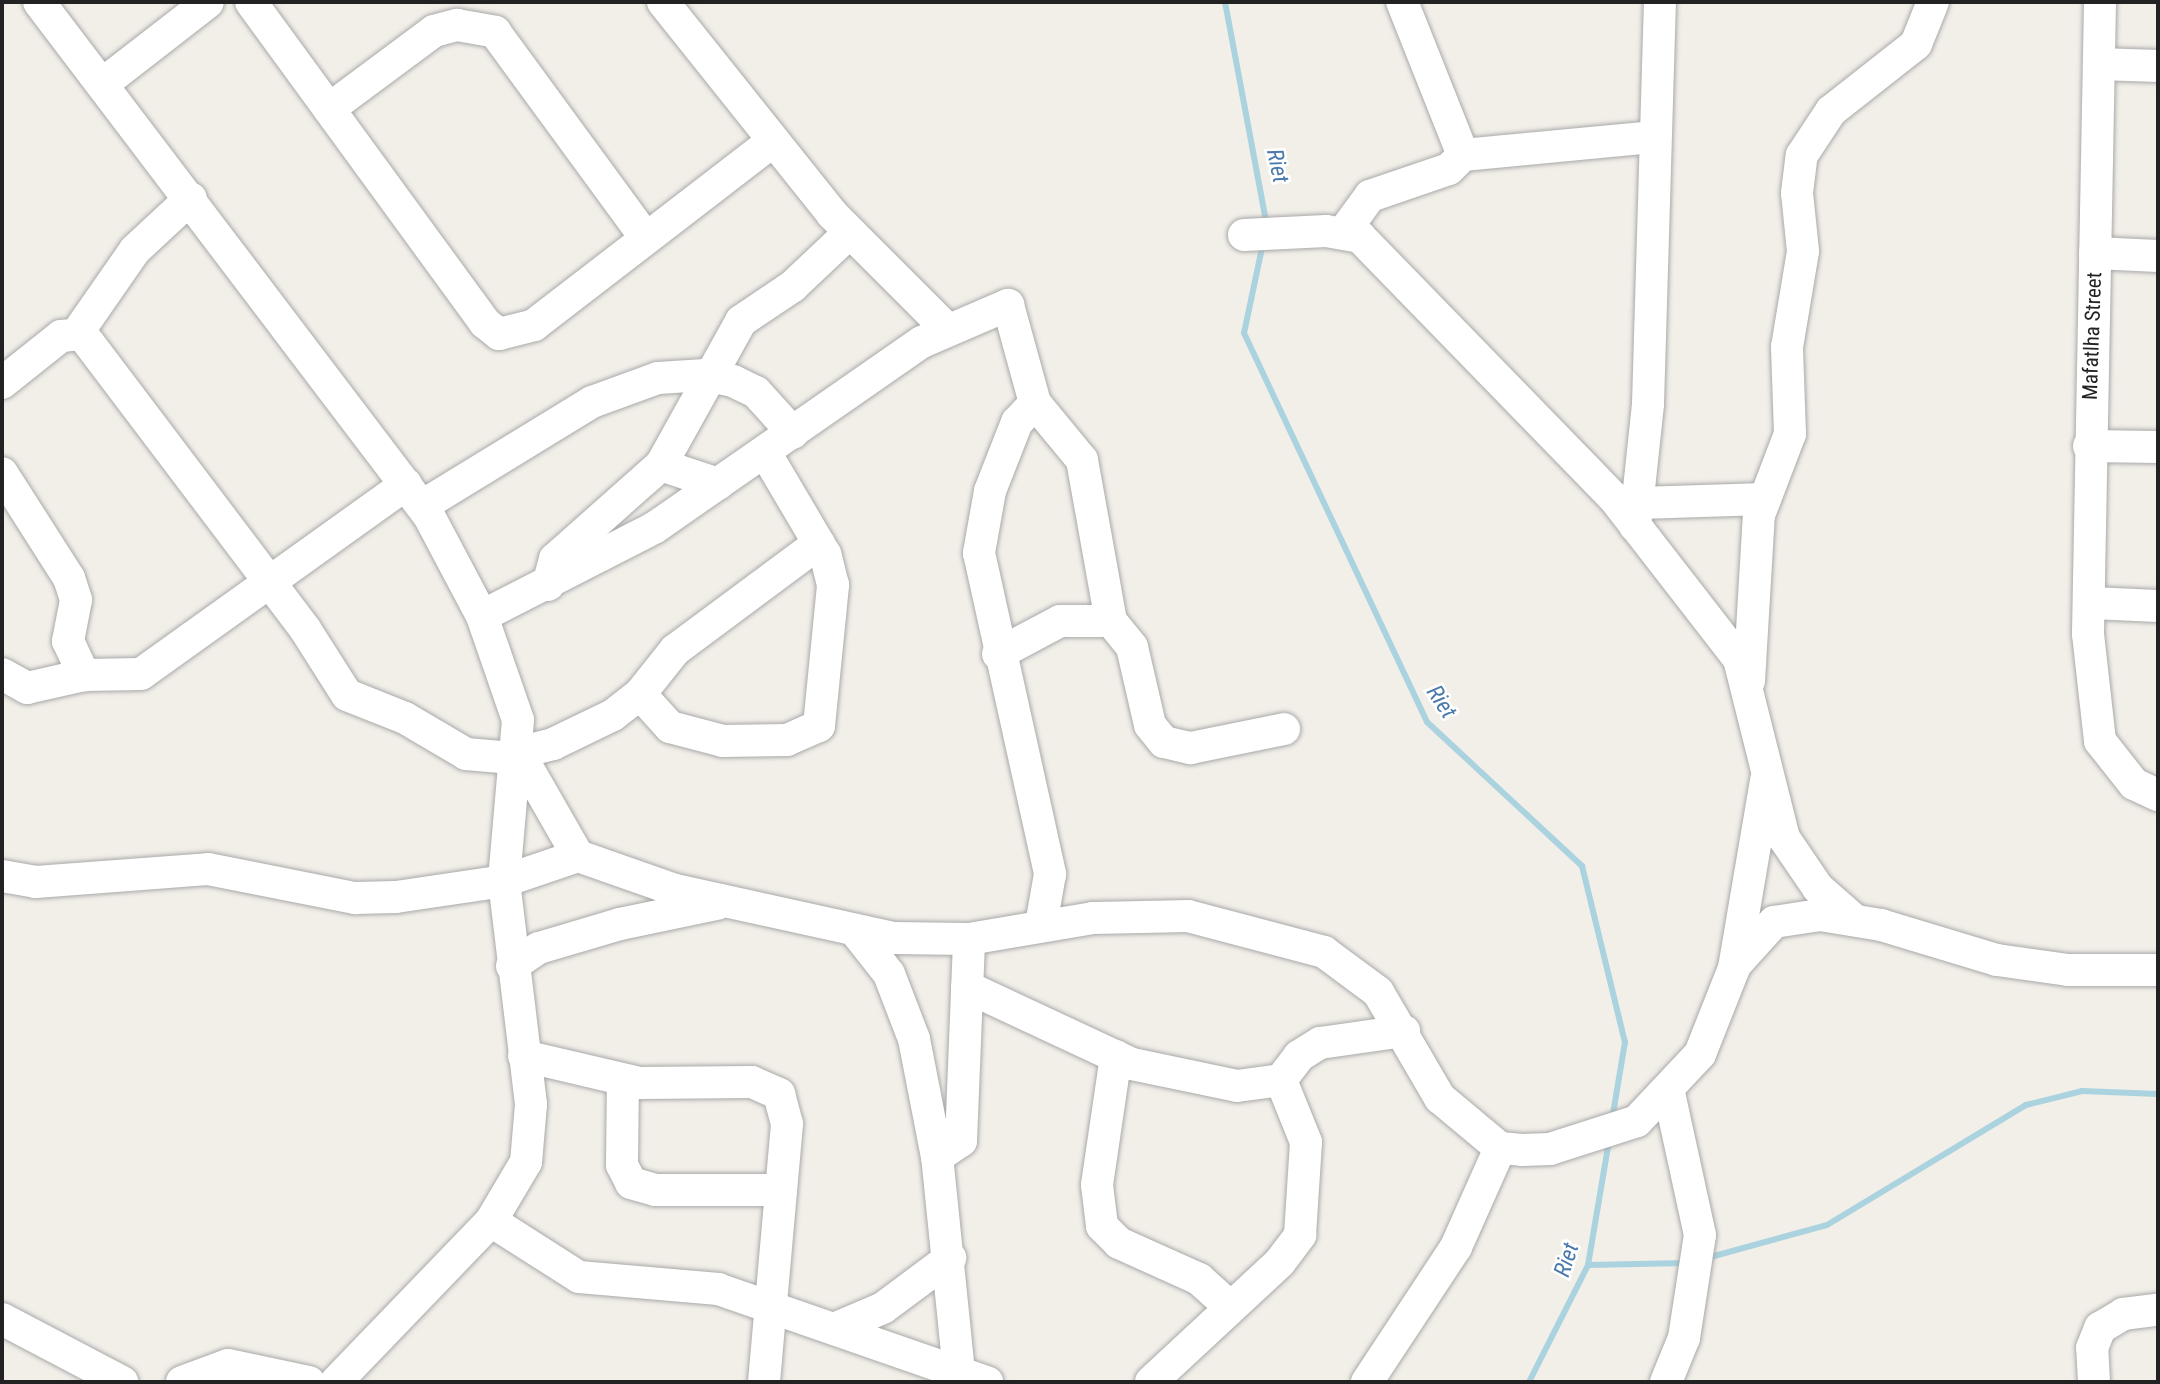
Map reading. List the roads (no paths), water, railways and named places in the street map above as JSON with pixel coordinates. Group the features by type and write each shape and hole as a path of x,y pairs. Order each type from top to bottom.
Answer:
{"street":[{"path":"40,2 105,82 414,495 482,616 519,720 519,753 503,881 531,1104 526,1162 491,1221 336,1382"},
{"path":"105,82 208,2"},
{"path":"251,2 485,323 499,334 526,330 773,141"},
{"path":"663,2 849,233 947,329"},
{"path":"1402,2 1463,155"},
{"path":"1637,515 1648,404 1652,137 1660,2"},
{"path":"1851,917 1795,856 1766,780 1749,681 1754,548 1765,499 1790,434 1787,347 1803,251 1797,193 1802,155 1831,111 1916,44 1933,2"},
{"name":"Mafatlha Street","path":"2100,2 2089,446 2092,603 2088,634 2100,741 2128,779 2158,795"},
{"path":"329,109 434,31 457,25 495,32 646,238"},
{"path":"2099,64 2158,66"},
{"path":"1343,233 1370,197 1449,169 1463,155 1652,137"},
{"path":"2,383 61,336 78,332 135,250 191,198"},
{"path":"548,586 555,559 661,465 741,321 793,286 849,233"},
{"path":"1244,235 1343,233 1388,260 1637,515 1749,681"},
{"path":"2095,253 2158,256"},
{"path":"482,616 548,586 718,484 947,329 1008,305 1035,403 1082,460 1111,621 1132,647 1150,725 1164,742 1191,748 1284,729"},
{"path":"78,332 122,380 270,582 336,682 358,704 405,718 455,751 489,757 519,753 574,735 640,694 675,650 819,542"},
{"path":"2,674 27,688 84,675 141,674 270,582 414,495 617,390 658,378 710,375 756,392 793,433"},
{"path":"1035,403 1017,422 981,531 998,654 1050,874 1041,925"},
{"path":"2089,446 2158,447"},
{"path":"640,694 670,727 723,741 787,740 813,732 823,716 832,643 833,585 819,542 765,452"},
{"path":"661,465 718,484"},
{"path":"2,473 69,578 76,600 68,640 84,675"},
{"path":"1637,515 1765,499"},
{"path":"2092,603 2158,606"},
{"path":"998,654 1060,621 1111,621"},
{"path":"519,753 578,856"},
{"path":"2,876 36,882 208,869 355,898 503,881 578,856 675,890 736,901 856,932 970,939 1041,925 1188,916 1281,937 1352,968 1378,992 1404,1031 1440,1098 1500,1148 1550,1149 1628,1126 1669,1093 1711,1035 1734,968 1766,780"},
{"path":"512,966 539,948 620,924 736,901"},
{"path":"1734,968 1746,947 1774,922 1851,917 1997,960 2068,970 2158,970"},
{"path":"491,1221 579,1277 718,1289 969,1379 950,1258 937,1202 937,1157 914,1039 889,974 856,932"},
{"path":"937,1157 961,1141 970,939"},
{"path":"967,987 1116,1056 1187,1080 1252,1087 1281,1080 1299,1056 1320,1044 1404,1031"},
{"path":"524,1056 623,1080 769,1086 786,1108 775,1308 764,1382"},
{"path":"1116,1056 1097,1185 1102,1226 1119,1242 1199,1279 1229,1306"},
{"path":"623,1080 622,1165 631,1182 655,1190 781,1190"},
{"path":"1152,1382 1229,1306 1287,1255 1303,1224 1305,1133 1281,1080"},
{"path":"1666,1382 1684,1338 1700,1235 1669,1093"},
{"path":"1367,1382 1456,1247 1500,1148"},
{"path":"834,1329 883,1308 950,1258"},
{"path":"2094,1382 2092,1348 2107,1320 2158,1310"},
{"path":"2,1319 122,1382"},
{"path":"182,1382 228,1365 309,1382"}],"waterway":[{"name":"Riet","path":"1225,2 1267,226"},
{"name":"Riet","path":"1263,243 1244,333 1427,722 1582,866 1625,1042 1612,1120"},
{"path":"1707,1258 1827,1225 2026,1105 2082,1091 2158,1094"},
{"name":"Riet","path":"1529,1382 1588,1265 1609,1141"},
{"path":"1588,1265 1686,1263"}]}
